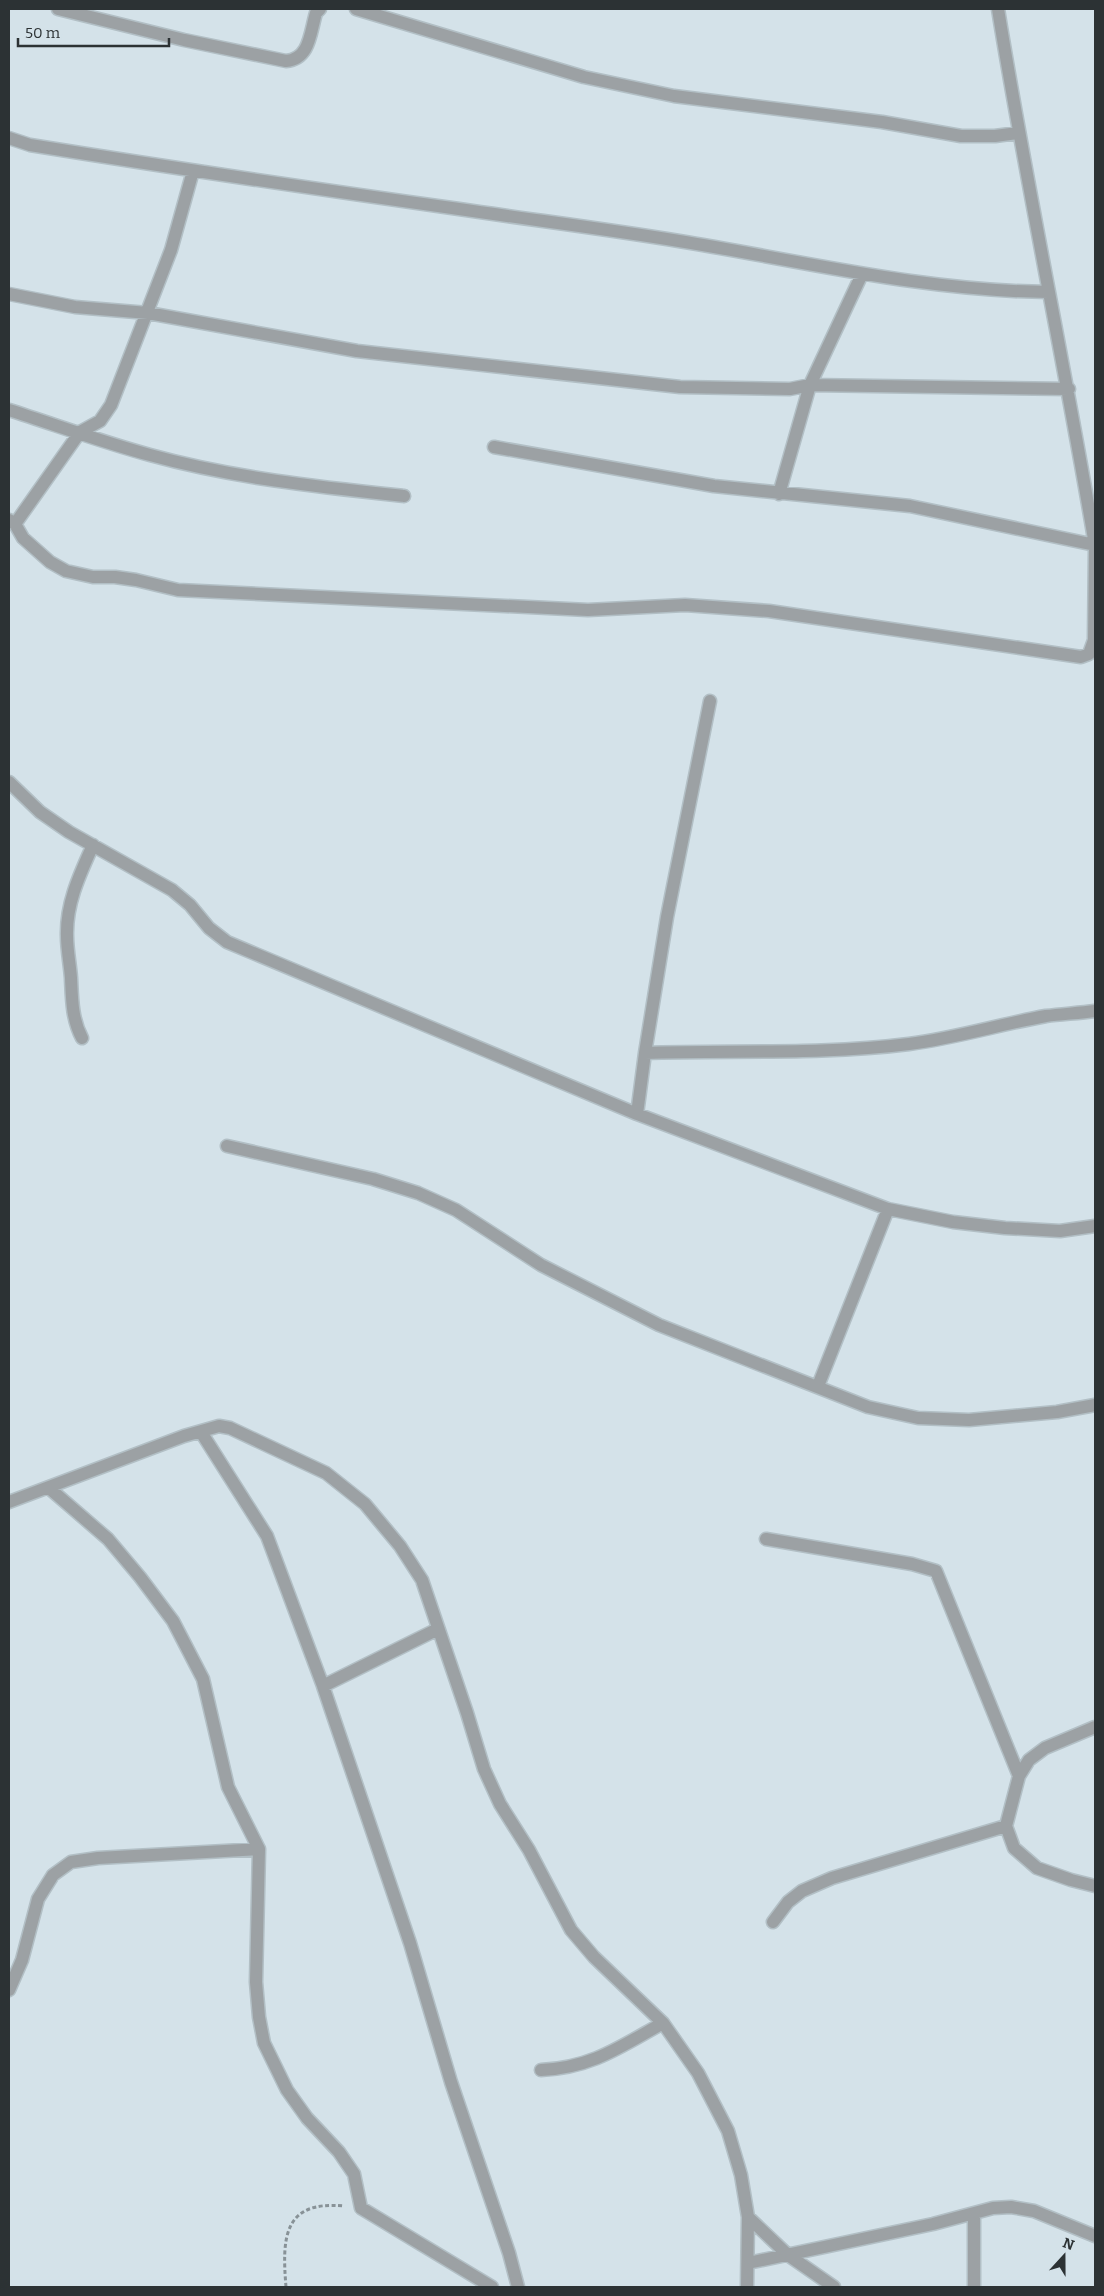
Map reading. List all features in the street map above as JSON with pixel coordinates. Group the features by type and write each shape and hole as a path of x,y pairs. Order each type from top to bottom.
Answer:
{"street":[{"path":"58,9 184,40 286,61 296,60 304,53 316,13 320,9"},
{"path":"356,9 584,77 674,96 882,122 961,136 994,136 1018,133"},
{"path":"494,447 714,486 910,506 1095,545 1069,389 1048,292 1018,133 998,9"},
{"path":"9,138 30,145 193,171 678,241 862,274 955,287 1048,292"},
{"path":"193,171 171,250 107,414 100,421 80,432 12,522 23,538 50,562 66,571 93,578 115,577 129,579 178,590 588,610 685,605 769,611 1080,657 1094,652 1095,549"},
{"path":"779,494 810,385 862,274"},
{"path":"9,294 75,307 148,313 357,351 680,387 790,389 810,385 1069,389"},
{"path":"9,410 150,455 223,472 314,487 404,496"},
{"path":"637,1114 645,1053 668,917 710,701"},
{"path":"9,782 40,812 69,832 172,890 190,905 209,928 227,942 637,1114 888,1209 953,1222 1005,1228 1060,1231 1095,1226"},
{"path":"82,1038 76,1026 73,1012 66,936 72,895 93,845"},
{"path":"645,1053 844,1050 910,1044 978,1032 1046,1016 1095,1011"},
{"path":"227,1146 373,1180 418,1193 456,1210 541,1265 659,1325 868,1407 918,1418 970,1420 1057,1412 1095,1405"},
{"path":"818,1386 888,1209"},
{"path":"9,1502 219,1426 254,1439 326,1473 365,1504 400,1546 422,1580 484,1769 500,1804 529,1850 571,1930 594,1956 662,2023 698,2073 728,2131 741,2175 748,2217 747,2287"},
{"path":"201,1432 267,1536 323,1686 410,1943 451,2082 509,2253 518,2287"},
{"path":"49,1488 108,1539 140,1577 173,1621 203,1679 228,1787 259,1849 256,1982 259,2017 264,2043 287,2090 307,2118 339,2152 354,2174 361,2208 492,2287"},
{"path":"766,1539 912,1564 936,1571 1019,1776"},
{"path":"323,1686 438,1629"},
{"path":"1095,1727 1045,1748 1029,1760 1019,1776 1006,1826 1014,1848 1037,1868 1095,1886"},
{"path":"773,1922 788,1902 802,1891 832,1878 1006,1826"},
{"path":"9,1990 22,1960 38,1899 53,1875 71,1862 98,1858 259,1849"},
{"path":"541,2070 564,2069 604,2056 662,2023"},
{"path":"748,2263 974,2214 993,2208 1011,2207 1034,2211 1095,2236"},
{"path":"974,2214 974,2287"},
{"path":"748,2217 788,2255 834,2287"}],"path":[{"path":"286,2287 284,2254 291,2223 305,2210 320,2205 361,2208"}]}
